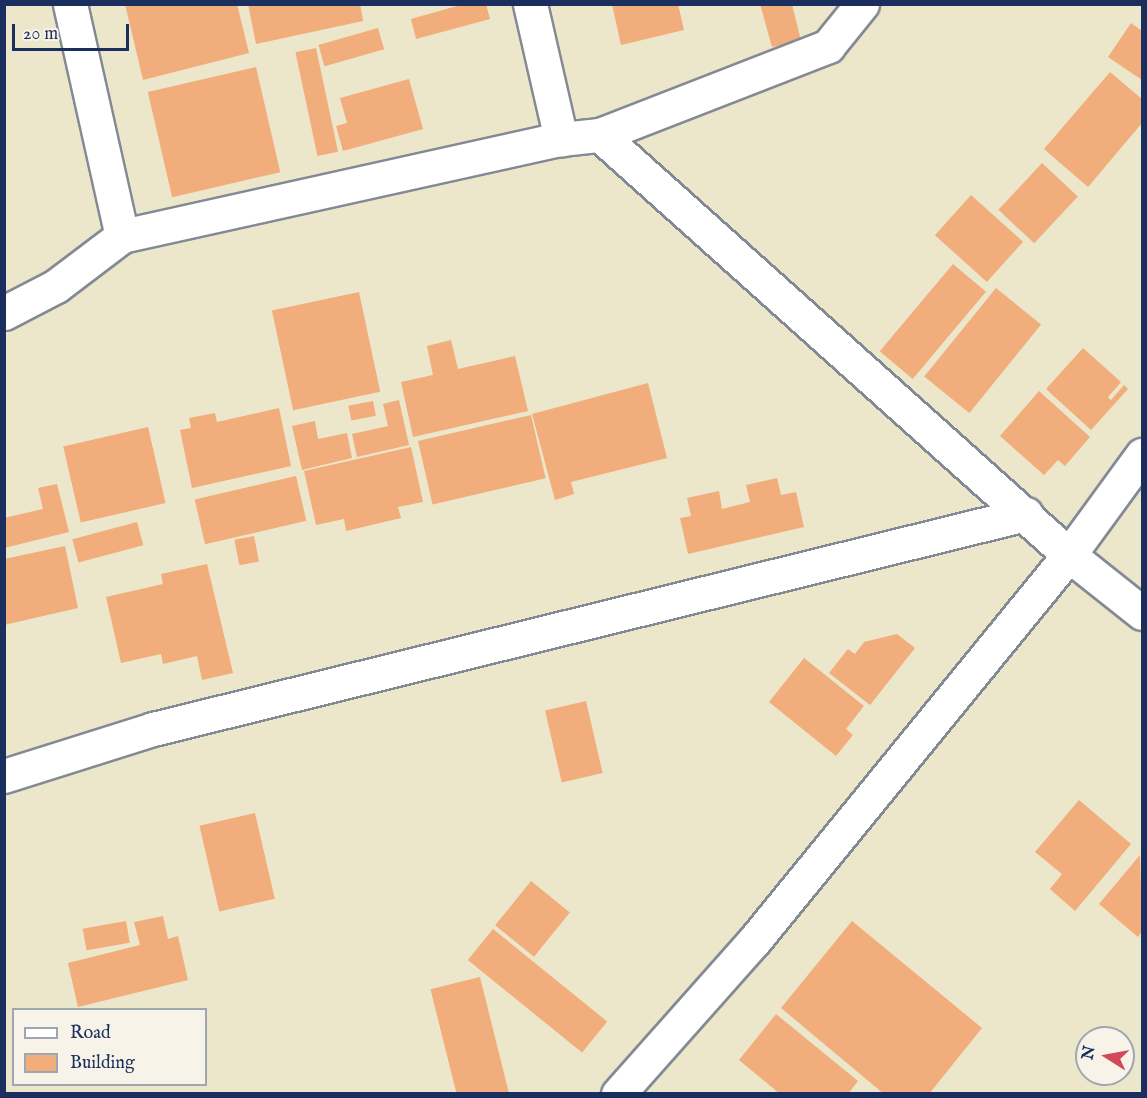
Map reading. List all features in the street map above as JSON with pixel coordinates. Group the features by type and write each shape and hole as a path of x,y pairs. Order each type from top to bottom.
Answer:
{"street":[{"path":"70,4 122,236"},
{"path":"530,4 561,139"},
{"path":"4,313 56,286 122,236 561,139 600,135 828,46 862,4"},
{"path":"600,135 1026,514 1069,555 1143,613"},
{"path":"618,1094 754,941 1069,555 1143,455"},
{"path":"4,776 153,729 1026,514"}],"building":[{"path":"125,4 237,4 249,53 143,80"},
{"path":"248,4 360,4 363,21 256,44"},
{"path":"464,4 486,4 490,19 416,39 411,19"},
{"path":"612,4 678,4 684,30 621,45"},
{"path":"760,4 792,4 801,41 772,47"},
{"path":"1131,23 1142,31 1142,80 1108,57"},
{"path":"378,28 384,49 324,66 318,45"},
{"path":"316,48 338,152 317,156 295,52"},
{"path":"256,67 280,172 172,197 148,92"},
{"path":"1110,72 1142,99 1142,123 1088,187 1044,149"},
{"path":"409,79 423,129 343,151 336,126 347,123 340,98"},
{"path":"1042,163 1078,196 1034,243 998,210"},
{"path":"971,195 1023,242 987,282 935,235"},
{"path":"953,264 986,292 913,379 880,351"},
{"path":"996,288 1041,325 969,413 924,377"},
{"path":"359,292 380,392 293,410 272,311"},
{"path":"451,340 458,369 515,356 528,411 413,437 401,382 433,375 427,346"},
{"path":"1083,348 1121,382 1108,397 1111,400 1124,385 1128,389 1091,430 1046,389"},
{"path":"648,383 667,458 571,482 574,494 555,500 532,414"},
{"path":"1039,391 1090,437 1065,466 1058,460 1044,475 1000,436"},
{"path":"399,400 409,445 357,457 352,434 388,426 383,404"},
{"path":"373,401 376,416 351,420 348,406"},
{"path":"279,408 291,466 192,488 180,430 191,428 189,418 215,413 217,422"},
{"path":"531,415 546,478 433,504 418,441"},
{"path":"315,421 318,439 347,433 352,458 302,470 292,426"},
{"path":"148,427 166,503 81,523 63,447"},
{"path":"411,447 423,502 398,507 401,518 346,531 344,519 316,525 304,471"},
{"path":"296,476 306,521 205,544 195,499"},
{"path":"777,478 781,495 796,492 804,527 688,554 680,518 691,516 687,498 719,491 722,509 750,502 746,485"},
{"path":"57,484 69,532 4,548 4,518 43,509 38,488"},
{"path":"137,522 143,545 78,563 72,539"},
{"path":"254,536 259,562 239,565 234,540"},
{"path":"65,546 78,608 4,625 4,559"},
{"path":"207,564 233,673 202,680 197,656 163,664 161,654 121,663 106,597 163,584 161,574"},
{"path":"897,634 915,648 870,705 829,673 848,649 855,654 864,642"},
{"path":"804,658 864,706 846,729 853,735 836,756 769,702"},
{"path":"586,701 603,773 562,783 545,710"},
{"path":"1079,800 1131,844 1075,911 1050,889 1062,874 1035,852"},
{"path":"255,813 275,899 219,912 199,826"},
{"path":"1140,855 1142,931 1138,937 1099,904"},
{"path":"531,881 570,912 534,957 495,925"},
{"path":"163,916 168,939 178,936 188,980 78,1007 68,963 140,945 134,922"},
{"path":"126,921 130,943 86,950 83,929"},
{"path":"852,921 982,1028 929,1094 884,1094 781,1008"},
{"path":"493,929 607,1022 582,1053 468,960"},
{"path":"480,977 509,1094 457,1094 431,989"},
{"path":"776,1014 858,1081 848,1094 780,1094 739,1060"}]}
